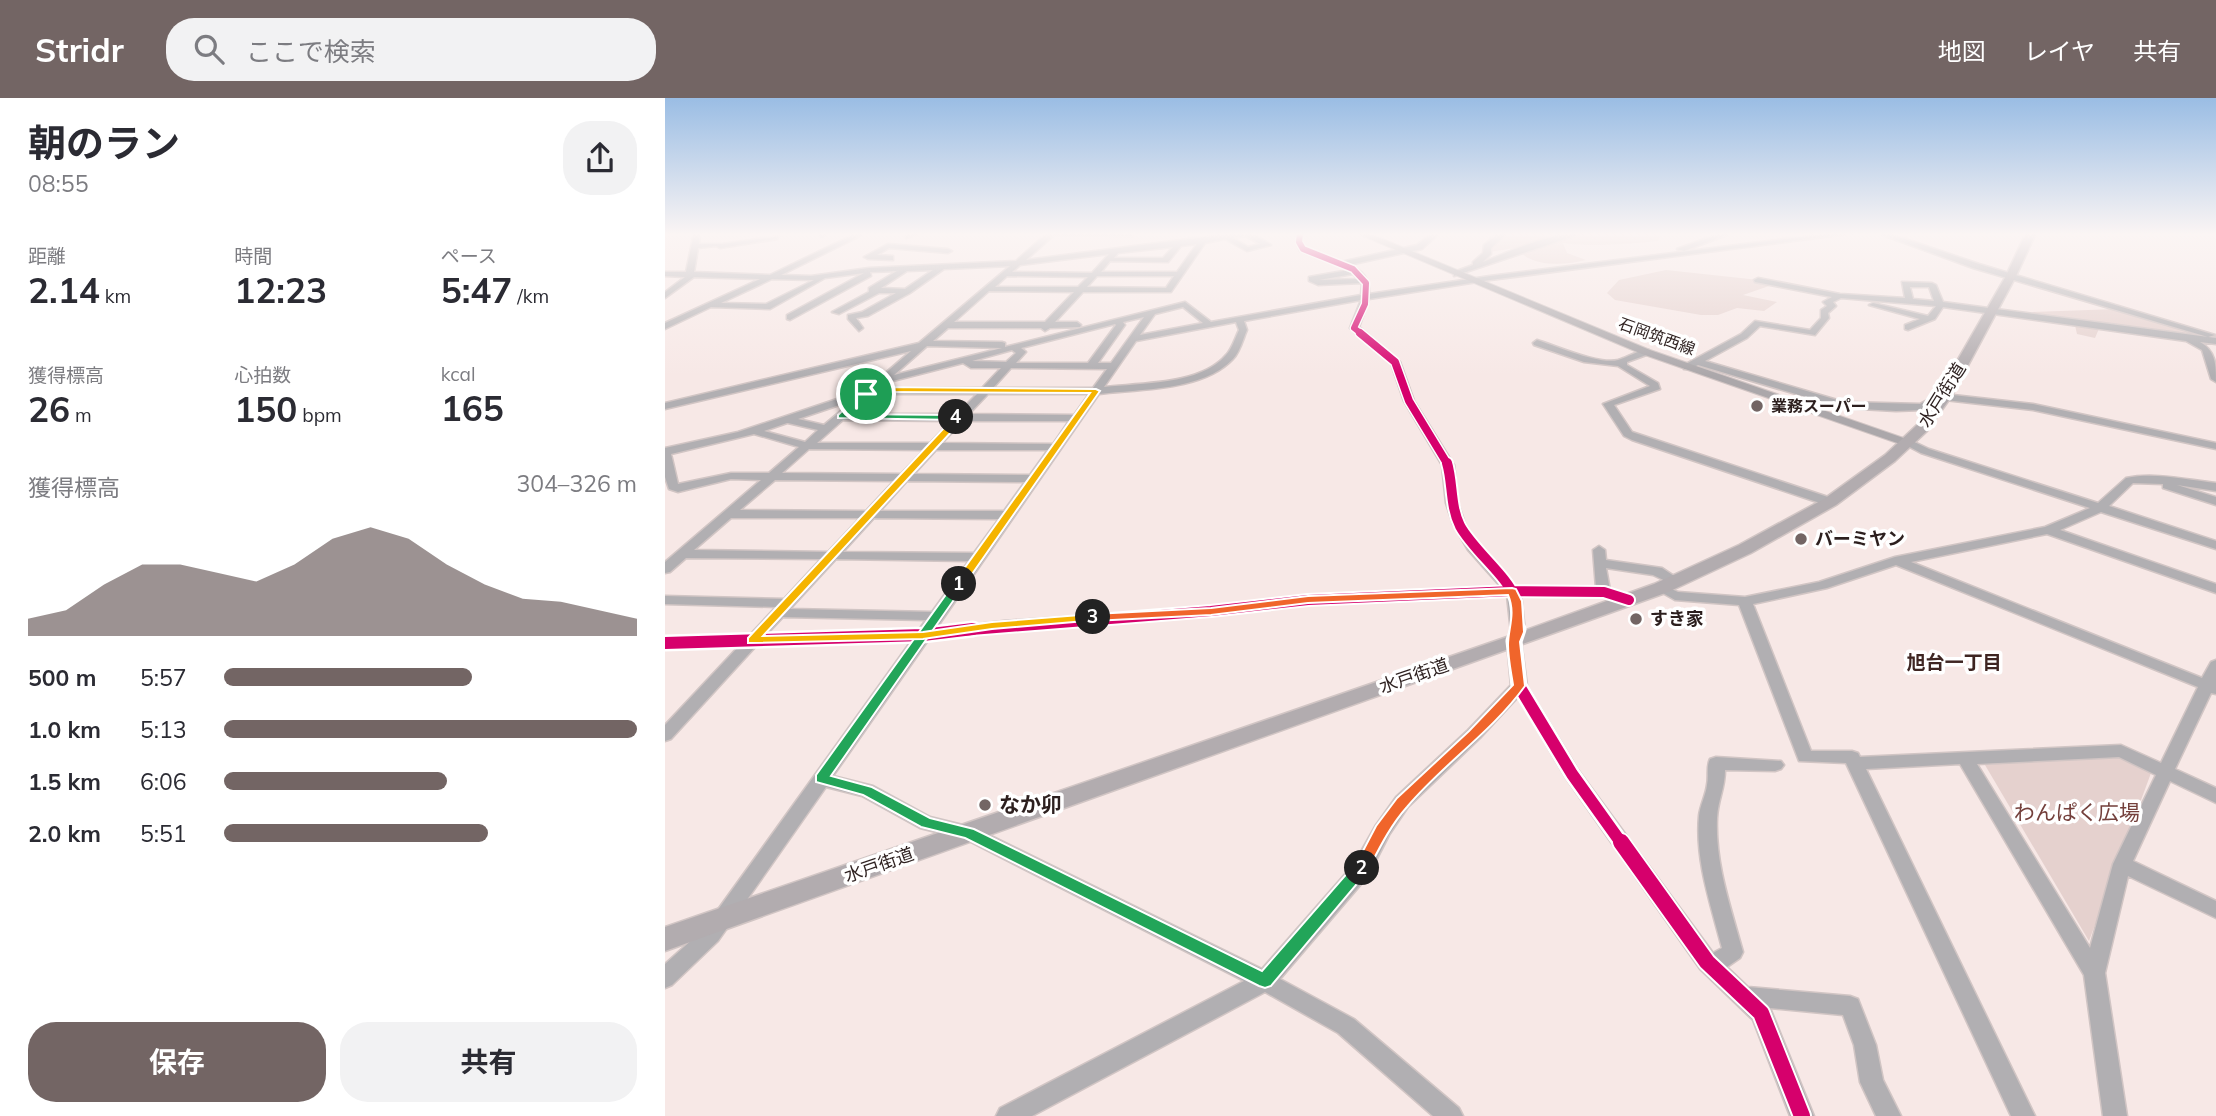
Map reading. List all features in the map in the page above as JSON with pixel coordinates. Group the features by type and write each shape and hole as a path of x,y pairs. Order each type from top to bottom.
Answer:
{"highway":[{"name":"水戸街道","path":"665,939 1514,642 1668,585 1745,549 1830,502 1869,475 1908,442 1943,399 2008,281"}],"main road":[{"name":"石岡筑西線","path":"1475,281 1646,352 1693,364 1908,442"}],"street":[{"path":"665,296 684,281"},
{"path":"665,326 760,281"},
{"path":"707,304 767,307 818,281"},
{"path":"789,317 853,281"},
{"path":"887,281 872,290 908,291"},
{"path":"859,328 851,317 866,314 923,281"},
{"path":"665,569 997,281"},
{"path":"1043,340 1039,335 1088,281"},
{"path":"987,289 1168,290 1175,281"},
{"path":"1314,281 1318,283 1364,281 1365,304 1354,328 1395,362 1409,401 1448,466 1452,503 1459,524 1473,547 1512,591 1516,601 1518,632 1514,642 1519,686 1572,774 1711,965 1761,1013 1802,1116"},
{"path":"1107,345 1365,297 1479,281"},
{"path":"1761,281 1840,296 1926,318"},
{"path":"2026,281 2216,339"},
{"path":"1910,303 1905,284 1932,285 1940,306"},
{"path":"836,312 878,290"},
{"path":"1693,364 1744,336 1758,323 1812,333 1825,318 1824,312 1832,306 1827,302 1840,296 2080,322 2189,340 2216,339"},
{"path":"976,298 1072,299"},
{"path":"857,387 1185,304 1210,325"},
{"path":"1908,327 1932,317 1940,306"},
{"path":"665,978 690,957 722,919 1152,312"},
{"path":"678,488 673,487 665,452 753,431 870,391 1096,391 1186,381 1206,374 1230,358 1243,331 1239,320"},
{"path":"1091,366 1121,325 1115,321"},
{"path":"945,325 1079,325 1084,329"},
{"path":"2189,340 2206,349 2216,379"},
{"path":"1537,343 1587,360 1622,364 1655,385 1655,389 1608,404 1628,434 1830,502"},
{"path":"665,406 922,344 1003,345 1021,352 665,735"},
{"path":"1622,364 1622,361 1646,352"},
{"path":"965,360 971,365 1114,366"},
{"path":"1693,364 1755,378 1782,389 1843,405 1922,407 1943,399 2033,407 2215,444"},
{"path":"898,365 926,365"},
{"path":"841,417 1077,418"},
{"path":"787,420 827,429"},
{"path":"753,431 808,446 1056,447"},
{"path":"1908,442 1931,447 2216,545"},
{"path":"665,494 678,488 725,477 1034,479"},
{"path":"2143,479 2216,501"},
{"path":"1604,592 1599,556 1657,571 1675,596 1745,601 1822,585 1895,561 2048,530 2103,505 2130,480 2216,487"},
{"path":"2103,505 2216,538"},
{"path":"729,514 1008,515"},
{"path":"2048,530 2216,589"},
{"path":"683,554 979,557"},
{"path":"1895,561 2211,687"},
{"path":"665,643 923,635 992,626 1211,611 1308,600 1512,591 1604,592 1629,600"},
{"path":"665,600 937,616"},
{"path":"1745,601 1805,757 1852,757 2023,1116"},
{"path":"2094,972 2122,864 2164,771 2211,687 2216,665"},
{"path":"1008,1116 1265,981 1361,870 1382,830 1402,802 1474,734 1519,686"},
{"path":"1855,763 2121,751 2216,796"},
{"path":"1965,758 2094,972 2116,1116"},
{"path":"1711,965 1733,952 1709,860 1708,817 1711,796 1716,788 1716,763 1775,765"},
{"path":"821,779 867,791 926,823 969,833 1265,981 1346,1026 1451,1116"},
{"path":"2122,864 2216,910"},
{"path":"1743,996 1850,1006 1865,1045 1872,1082 1889,1116"}],"green space":[{"path":"1619,281 1760,281 1769,286 1743,295 1777,302 1764,311 1737,308 1718,315 1701,315 1615,300 1607,293"},
{"path":"2117,309 2216,339 2101,324 2095,338 2077,334 2074,321 2032,312"},
{"name":"わんぱく広場","path":"2113,754 2151,773 2089,941 1985,765"}],"cycle path":[{"path":"1364,281 1366,283 1365,304 1354,328 1395,362 1409,401 1448,465 1452,503 1459,524 1473,547 1512,591 1516,601 1518,632 1514,641 1519,686 1572,774 1707,962 1761,1013 1802,1116"},
{"path":"665,643 923,635 1004,625 1211,611 1308,600 1512,591 1604,592 1629,600"}],"place":[{"name":"業務スーパー","path":"1757,406"},
{"name":"バーミヤン","path":"1801,539"},
{"name":"すき家","path":"1636,619"},
{"name":"なか卯","path":"985,805"}],"district":[{"name":"旭台一丁目","path":"1954,662"}],"route":[{"path":"866,394 841,417 961,417 752,640 923,635 992,626 1211,611 1308,600 1512,591 1516,601 1518,632 1514,651 1519,686 1474,734 1402,802 1382,830 1361,870 1265,981 969,833 926,823 867,791 821,779 895,674 923,635 937,616 1096,391 882,390 866,394"}]}
